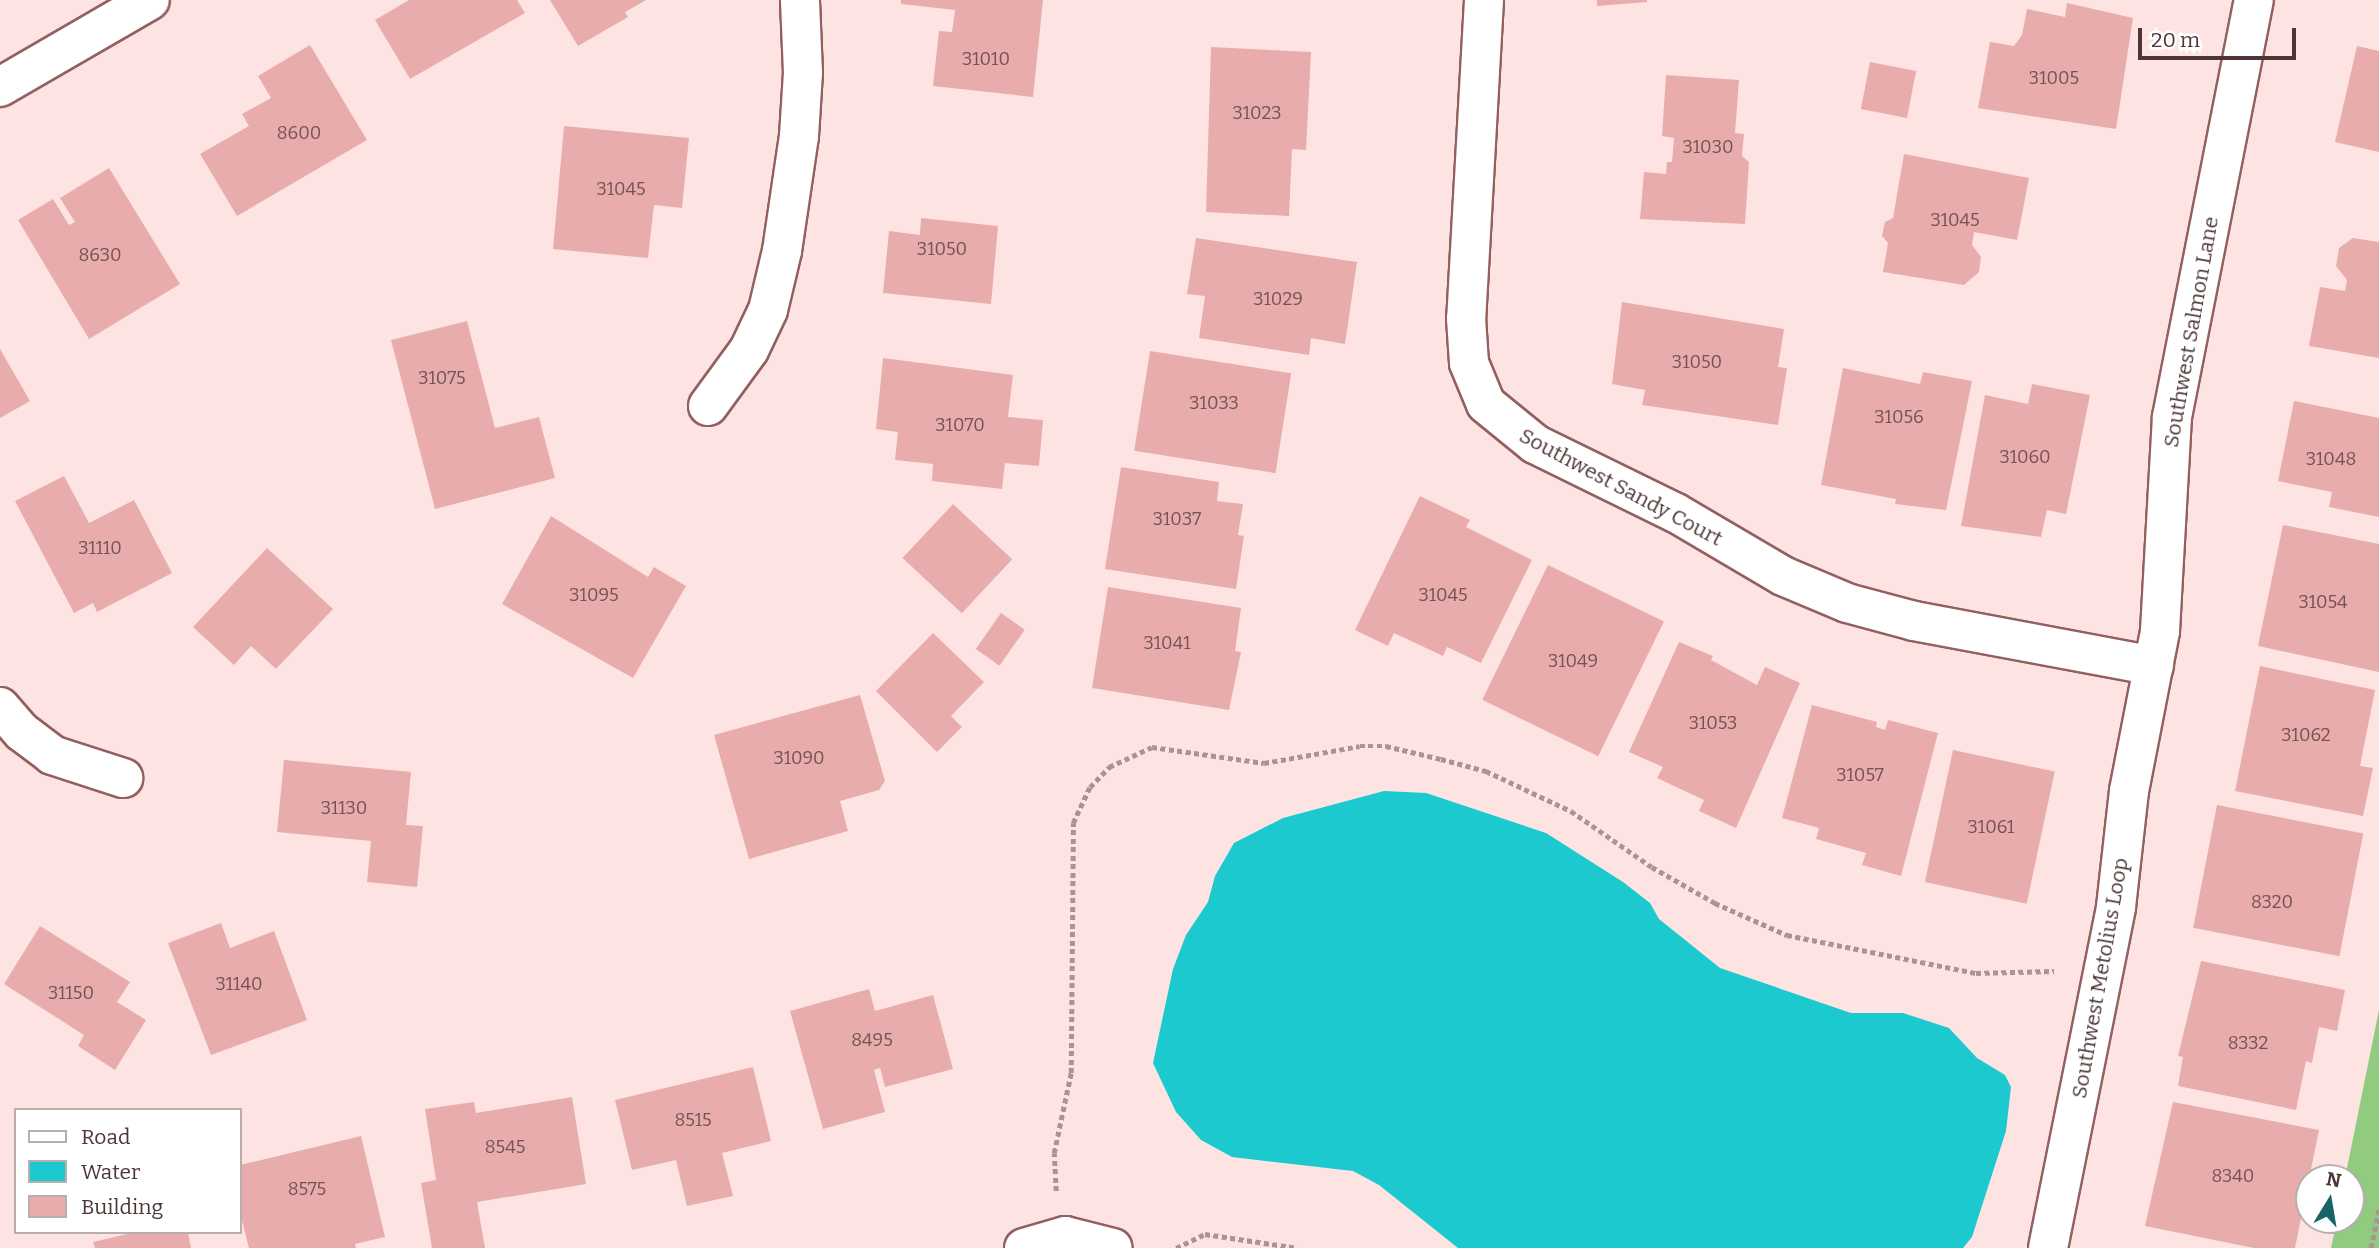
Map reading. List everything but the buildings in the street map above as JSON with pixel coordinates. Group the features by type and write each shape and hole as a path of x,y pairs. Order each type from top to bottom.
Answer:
{"street":[{"path":"0,87 150,0"},
{"path":"708,406 749,350 768,310 782,251 801,111 800,0"},
{"name":"Southwest Sandy Court","path":"1484,0 1466,318 1469,363 1486,404 1535,444 1676,513 1783,576 1847,603 1914,621 2154,666"},
{"name":"Southwest Salmon Lane","path":"2154,666 2165,597 2172,417 2254,0"},
{"name":"Southwest Metolius Loop","path":"2048,1248 2116,907 2129,791 2154,666"},
{"path":"0,707 22,732 52,755 123,778"},
{"path":"1024,1248 1065,1236 1113,1248"}],"path":[{"path":"1065,1236 1053,1176 1071,1073 1073,823 1090,787 1109,767 1152,747 1264,763 1360,746 1386,746 1441,759 1486,771 1571,811 1652,867 1715,903 1787,934 1976,973 2057,971 2102,976"},
{"path":"2371,1248 2379,1208"},
{"path":"1176,1248 1205,1234 1298,1248"}],"green space":[{"path":"2379,1010 2379,1248 2331,1248 2334,1234 2365,1234 2365,1164 2348,1164"}],"water":[{"path":"1384,791 1426,793 1546,833 1623,882 1650,903 1659,919 1720,968 1851,1013 1903,1013 1949,1028 1977,1058 2005,1075 2011,1087 2006,1131 1972,1237 1963,1248 1458,1248 1379,1185 1353,1171 1232,1157 1201,1140 1176,1112 1153,1063 1173,969 1186,935 1208,902 1215,876 1234,843 1283,818"}]}
